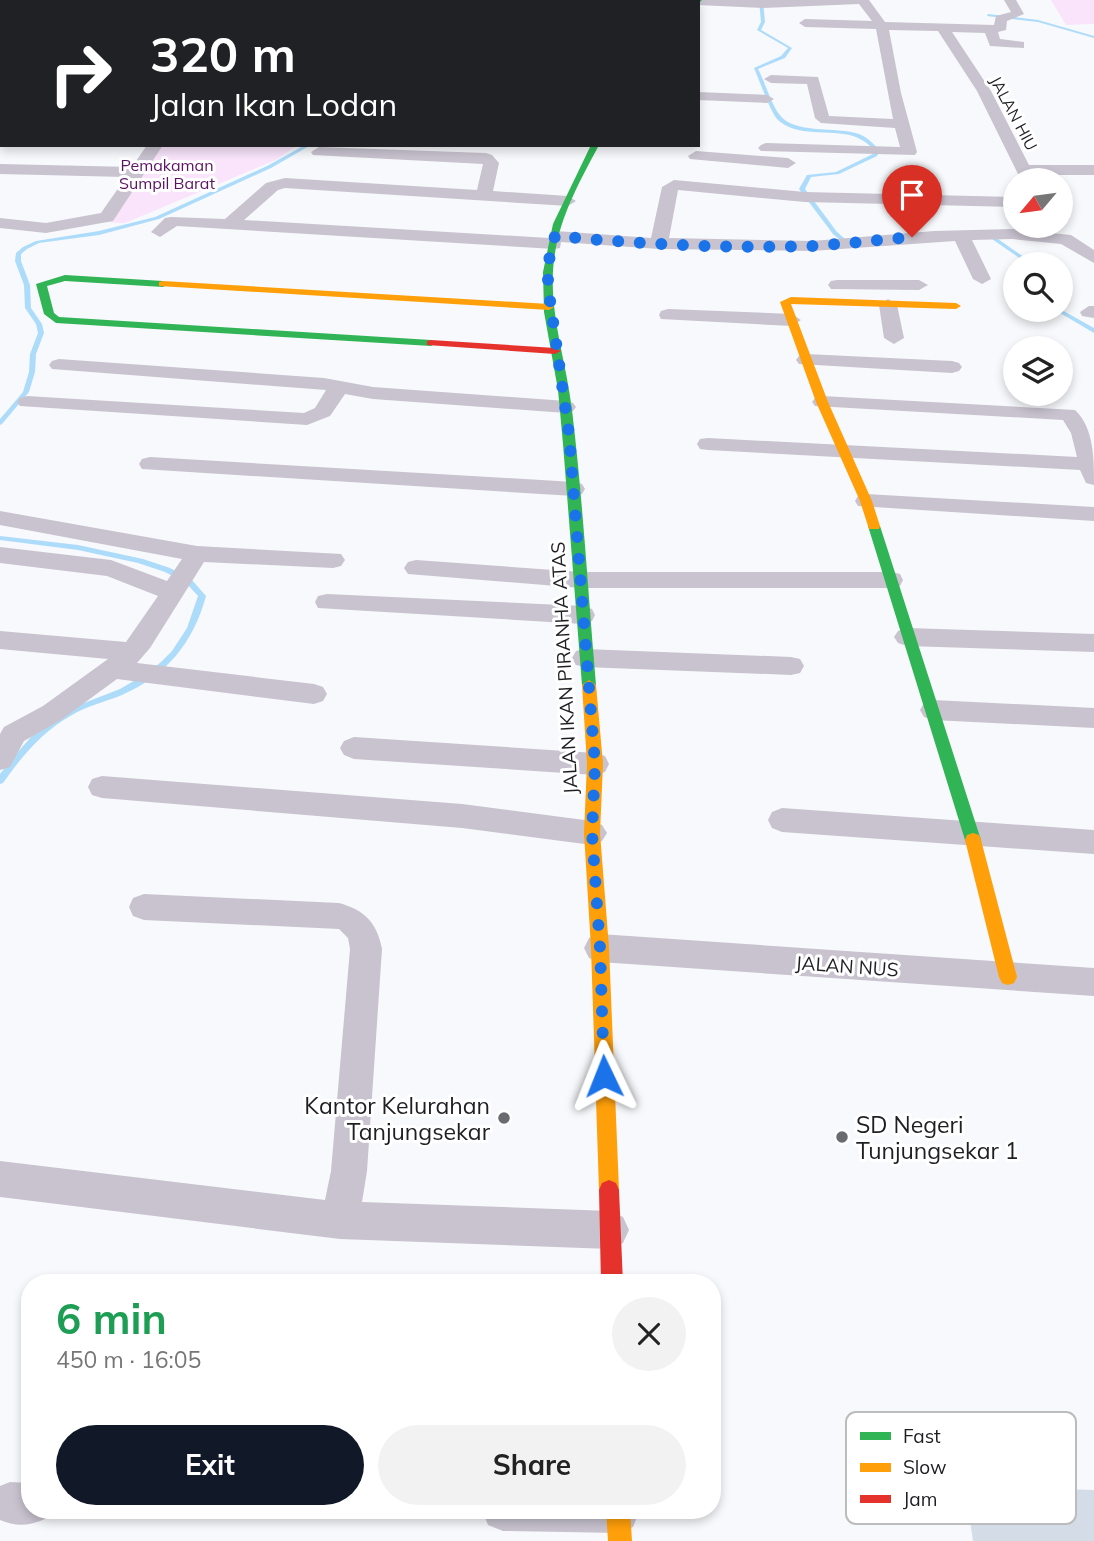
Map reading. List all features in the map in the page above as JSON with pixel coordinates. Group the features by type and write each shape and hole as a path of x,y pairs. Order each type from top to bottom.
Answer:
{"street":[{"path":"766,148 910,151 901,124 882,26 863,0"},
{"path":"700,1 759,4 869,0"},
{"path":"805,23 990,29 1001,27 1010,17 1019,13 1010,0"},
{"path":"792,3 805,23 810,39"},
{"name":"JALAN HIU","path":"943,28 984,91 1023,168"},
{"path":"990,29 995,43 1019,45"},
{"path":"771,79 813,80 822,118 826,120 901,124"},
{"path":"700,96 767,99"},
{"path":"0,223 46,228 105,218 111,214 154,147"},
{"name":"JALAN IKAN PIRANHA ATAS","path":"594,147 568,201 548,264 555,351 566,407 574,489 595,764 592,833 600,948 612,1274"},
{"path":"689,187 696,151 836,166"},
{"path":"319,152 486,158 491,163 484,195"},
{"path":"2,161 138,172"},
{"path":"1073,172 1094,170"},
{"path":"228,225 278,183 568,201"},
{"path":"659,244 670,187 810,198 1003,202"},
{"path":"667,200 764,209 770,207 772,195"},
{"path":"889,198 912,237"},
{"path":"160,232 173,221 554,240 812,246 912,237 1003,235"},
{"path":"1073,234 1094,237"},
{"path":"961,237 982,279"},
{"path":"1068,238 1094,258"},
{"path":"812,246 838,294 888,305 956,306"},
{"path":"550,307 91,279 55,278 44,280 41,284 49,314 55,320 555,351"},
{"path":"919,285 786,300 822,402 866,501 972,835 1008,977"},
{"path":"888,305 894,338"},
{"path":"668,315 792,320"},
{"path":"806,360 952,367"},
{"path":"59,365 324,384 338,388 566,407"},
{"path":"72,405 97,367"},
{"path":"169,411 185,375"},
{"path":"264,416 279,381"},
{"path":"27,402 314,418 331,403 338,388"},
{"path":"708,444 844,450 1091,471 1079,423 1075,417 1063,412 822,402"},
{"path":"150,464 574,489"},
{"path":"866,501 1094,514"},
{"path":"0,518 194,561 333,560"},
{"path":"0,555 111,568 174,590"},
{"path":"0,759 7,734 52,713 123,663 156,622 194,561"},
{"path":"416,568 581,580 891,580"},
{"path":"327,602 583,615"},
{"path":"907,637 1094,643"},
{"path":"0,640 123,663 164,676 314,694"},
{"path":"586,658 791,666"},
{"path":"933,710 1094,718"},
{"path":"354,748 595,764"},
{"path":"102,787 462,816 592,833"},
{"path":"782,820 1094,842"},
{"path":"144,907 339,916 358,925 366,949 349,1171 340,1220"},
{"name":"JALAN NUS","path":"600,948 1094,982"},
{"path":"0,1179 340,1220 610,1230"},
{"path":"598,1519 619,1521"}],"green space":[{"path":"1051,0 1094,0 1094,24 1066,25"},
{"name":"Pemakaman Sumpil Barat","path":"151,147 294,147 278,159 125,223 100,222"}],"building":[{"path":"1076,1489 1094,1490 1094,1541 973,1541 971,1524 1076,1524"}],"waterway":[{"path":"761,0 763,22 759,30 790,48 783,57 756,68 778,117 800,128 856,135 868,141 878,151 875,155 837,173 809,176 802,189 835,233 849,245"},
{"path":"988,15 1038,21 1094,37"},
{"path":"0,423 26,392 32,372 33,354 41,333 39,324 28,308 27,285 18,254 38,242 99,233 157,218 269,167 305,147"},
{"path":"985,237 993,238 1013,252"},
{"path":"1073,319 1094,331"},
{"path":"0,538 78,547 140,561 167,570 189,582 202,596 184,641 164,664 123,691 66,714 26,747 0,781"}],"traffic: fast":[{"path":"589,685 570,444 549,312 548,272 557,224 594,147"},
{"path":"163,284 65,278 41,284 49,314 56,320 431,343"},
{"path":"874,526 973,840"}],"traffic: slow":[{"path":"163,284 549,307"},
{"path":"874,526 866,501 822,402 785,302 791,300 956,306"},
{"path":"589,685 595,764 592,833 600,948 609,1190"},
{"path":"973,840 1008,977"},
{"path":"619,1519 620,1541"}],"traffic: jam":[{"path":"431,343 555,351"},
{"path":"609,1190 612,1274"}],"place":[{"name":"Kantor Kelurahan Tanjungsekar","path":"504,1118"},
{"name":"SD Negeri Tunjungsekar 1","path":"842,1137"}],"route":[{"path":"604,1076 600,948 592,833 595,764 569,434 555,351 548,286 548,264 555,236 640,243 760,246 812,246 912,237"}]}
